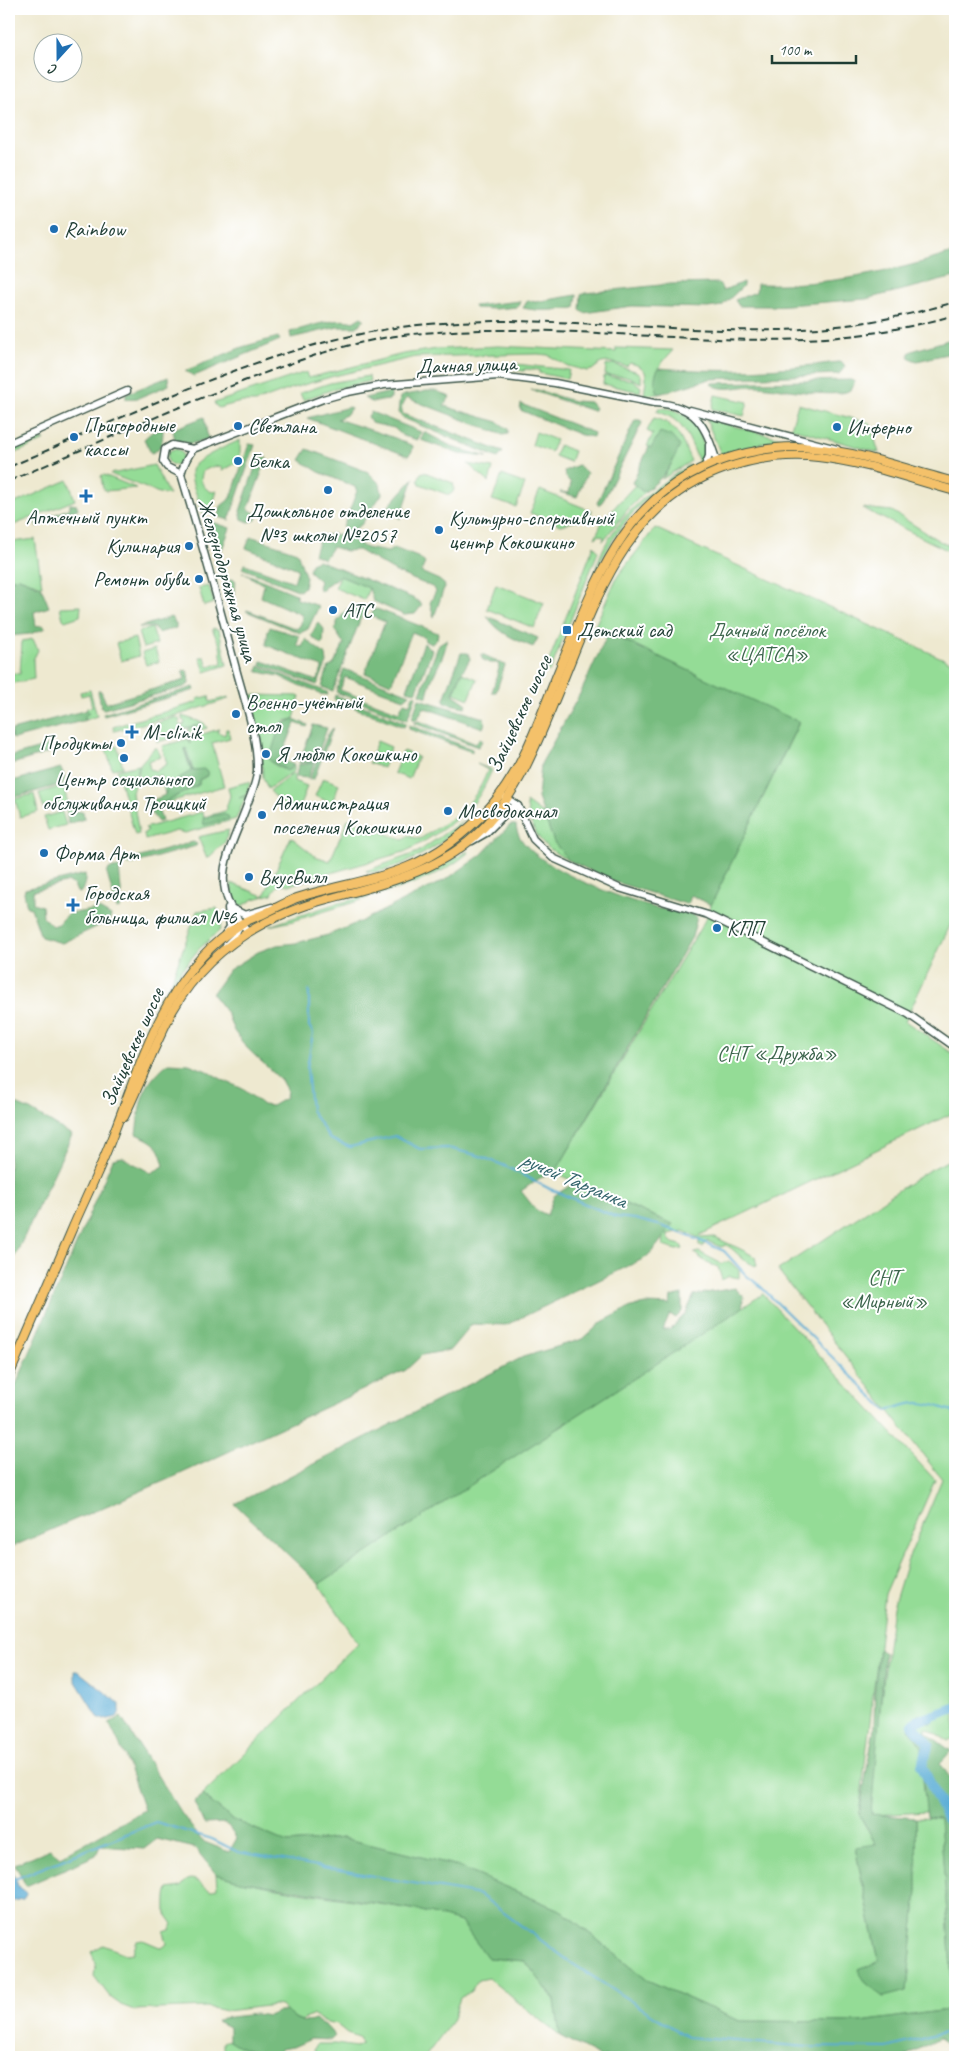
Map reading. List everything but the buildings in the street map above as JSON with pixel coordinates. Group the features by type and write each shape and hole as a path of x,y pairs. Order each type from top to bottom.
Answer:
{"main road":[{"name":"Зайцевское шоссе","path":"112,1139 133,1080 165,1007 189,971 221,939 240,924 296,899 385,875 418,863 455,840 492,804 519,764 590,595 616,543 639,514 656,497 680,480 706,466 748,452 784,448 810,448 862,456 955,482"},
{"name":"Зайцевское шоссе","path":"112,1139 139,1087 173,1011 196,976 212,959 247,931 270,919 302,907 388,883 410,874 461,848 489,823 509,798 530,760 608,575 620,553 658,508 704,476 728,467 764,458 788,456 815,456 854,463 955,491"},
{"path":"9,1376 112,1139"}],"street":[{"name":"Дачная улица","path":"184,448 193,449 323,399 356,390 384,385 466,377 517,378 668,404 694,415 702,424 717,462"},
{"path":"9,443 126,391"},
{"path":"668,404 862,456"},
{"path":"706,466 709,456 709,438"},
{"name":"Железнодорожная улица","path":"184,448 172,445 163,453 164,464 179,471 210,572 253,730 256,756 256,779 224,870 224,887 230,927 221,939"},
{"path":"184,448 188,456"},
{"path":"179,471 187,462 188,456 193,449"},
{"path":"704,476 717,462 722,466 728,467"},
{"path":"509,798 509,788 519,764"},
{"path":"492,804 501,797 509,798 518,806 533,839 544,851 558,860 619,888 708,915 908,1014 955,1047"},
{"path":"461,848 486,833 511,808 518,806"},
{"path":"227,902 235,911 245,915 296,899"},
{"path":"227,902 240,924 247,931"},
{"path":"212,959 234,937 240,924"}],"green space":[{"path":"955,252 955,277 866,299 774,306 739,306 735,300 756,292 757,284 807,283 858,277 907,266"},
{"path":"743,282 743,286 722,306 708,308 632,306 584,313 580,310 581,295 585,293 670,284 719,283 723,291"},
{"path":"577,295 575,308 542,310 523,308 528,300 535,302"},
{"path":"520,301 518,307 495,309 475,308 474,306"},
{"path":"361,317 364,319 357,327 338,327 291,338 290,332 313,325 339,320 353,322"},
{"path":"278,337 280,340 194,376 185,371 242,347"},
{"path":"948,340 955,340 955,352 917,361 909,358 909,353 912,351"},
{"path":"498,346 616,352 616,348 673,350 661,365 656,376 656,387 659,394 644,395 646,374 637,365 630,363 627,366 609,362 601,363 592,370 587,371 568,366 548,355 538,354 416,357 334,376 255,402 241,402 218,408 214,403 306,372 308,378 403,354 437,349"},
{"path":"843,363 845,367 839,374 710,379 659,394 655,384 655,377 659,368 749,370"},
{"path":"516,364 569,370 567,379 539,373 539,370 515,370"},
{"path":"613,364 638,372 641,375 641,383 629,377 605,375 606,365"},
{"path":"369,376 370,381 331,390 303,400 300,393 330,383"},
{"path":"604,376 633,380 641,387 640,392 603,384"},
{"path":"168,377 169,385 138,398 126,399 126,394"},
{"path":"854,381 852,388 846,392 836,394 757,386 721,388 711,384 712,383"},
{"path":"531,390 537,390 573,401 590,402 595,408 593,411"},
{"path":"426,391 437,391 450,397 444,406 498,422 508,429 508,434 503,435 407,398 402,406 403,414 503,452 498,458 403,418 398,413 400,397"},
{"path":"391,392 389,400 372,402 364,398"},
{"path":"715,395 748,402 744,416 712,409"},
{"path":"521,404 594,433 593,437 581,435 520,410"},
{"path":"798,404 870,423 879,453 791,428"},
{"path":"351,408 346,415 337,419 395,438 413,446 412,452 408,456 307,418"},
{"path":"659,408 675,410 693,423 704,446 705,457 700,464 685,431 674,419 656,411"},
{"path":"371,412 421,432 418,440 403,436 394,428 371,423 368,416"},
{"path":"204,417 208,439 190,444 175,440 173,431 176,428"},
{"path":"654,418 662,420 673,428 678,434 691,461 662,479 674,460 647,446 653,434 647,431"},
{"path":"706,419 788,440 759,444 721,454"},
{"path":"635,420 640,420 642,423 599,506 597,503"},
{"path":"163,429 160,447 151,453 144,439 152,432"},
{"path":"424,432 455,448 488,457 459,454 421,440"},
{"path":"536,432 556,440 551,452 532,445"},
{"path":"660,432 671,436 680,446 670,466 658,481 646,491 642,491 632,483 649,447 651,448"},
{"path":"28,439 45,440 9,456 9,448"},
{"path":"240,440 240,461 222,471 222,468 214,466 203,471 201,481 204,486 212,492 217,491 211,510 202,513 192,481 191,471 193,467 204,458"},
{"path":"249,444 255,445 229,520 219,517 221,506 231,498"},
{"path":"559,445 574,451 570,462 555,456"},
{"path":"172,449 178,449 183,454 181,463 172,465 167,460 167,454"},
{"path":"307,449 368,472 380,484 382,494 361,525 348,533 343,527 357,491 355,487 319,472 300,460"},
{"path":"259,456 267,458 248,509 257,514 256,520 249,522 242,519 240,511"},
{"path":"468,464 493,468 489,482"},
{"path":"154,465 169,495 110,474 114,472"},
{"path":"578,465 587,473 577,497 560,492 569,493 571,483 565,476 564,471"},
{"path":"689,465 690,467 658,489 634,511 624,523 595,571 601,554 610,538 632,509 659,485"},
{"path":"424,472 453,483 453,492 449,495 420,484 418,480 421,473"},
{"path":"104,475 136,488 106,491 103,489 101,476"},
{"path":"502,475 525,484 516,507 492,500"},
{"path":"414,478 400,519 388,507"},
{"path":"68,480 75,500 9,527 9,508 15,503"},
{"path":"635,485 642,491 646,491 628,509 603,541 604,537 600,535 595,538 603,520"},
{"path":"540,490 592,511 589,518 560,525 530,513"},
{"path":"70,504 77,505 78,509 59,515 36,527 36,522 70,508"},
{"path":"862,508 892,511 939,541 955,547 955,554"},
{"path":"209,521 230,528 221,552 217,556 215,555"},
{"name":"СНТ «Дружба»","path":"655,528 955,664 955,915 905,1021 955,1055 955,1112 700,1235 701,1238 715,1237 746,1251 755,1257 757,1266 748,1263 726,1245 721,1247 707,1241 703,1247 699,1246 699,1238 683,1231 668,1234 668,1238 673,1243 681,1245 683,1249 676,1250 663,1246 664,1237 672,1224 555,1173 708,915 711,905 799,723 595,626 617,577"},
{"path":"333,534 346,536 366,548 388,552 394,548 420,558 425,563 421,572 439,580 445,585 434,617 430,603 436,591 432,587 398,573 358,550 346,551 332,547 324,559 314,554 320,536"},
{"path":"253,537 297,552 306,578 304,587 300,591 242,568 245,564 294,582 298,569 246,548 250,538"},
{"path":"35,539 42,586 19,578 9,579 9,548 12,542"},
{"path":"594,545 598,552 550,671 545,671"},
{"path":"318,560 415,599 422,605 415,614 404,615 373,601 369,588 340,576 325,586 323,590 320,590 318,587 320,581 309,571 311,563"},
{"path":"242,572 296,594 297,599 319,606 308,629 300,633 246,611 297,629 301,624 302,615 261,597 264,585"},
{"path":"340,576 369,588 364,600 335,588"},
{"path":"19,578 41,587 49,607 34,612 36,626 42,625 46,628 30,634 9,636 9,580"},
{"path":"232,579 236,581 234,596 227,599 226,582"},
{"path":"496,584 544,603 534,628 487,609"},
{"path":"209,586 214,603 204,606 199,588"},
{"path":"81,606 80,616 65,621 63,619 60,607"},
{"path":"358,606 365,607 333,691 322,687 328,668 334,664 344,644 334,629 337,627 337,622 347,609"},
{"path":"377,609 438,633 437,639 432,644 425,641 424,637 412,632 391,684 365,673 385,622 371,616 373,610"},
{"path":"487,616 538,638 533,647 526,644 501,631"},
{"path":"171,617 176,624 176,628 158,633 153,627 139,627"},
{"path":"318,622 324,629 323,643 321,644 311,636"},
{"path":"270,627 299,636 297,645 302,647 305,639 326,655 327,663 317,685 261,665 262,661 317,681 322,669 322,667 266,645"},
{"path":"152,628 157,644 143,648 138,632"},
{"path":"213,628 219,630 227,665 205,672 200,657 205,657 208,667 222,663 220,645"},
{"path":"608,633 799,722 711,905 691,895 689,902 686,904 612,881 568,860 554,842 538,798 541,764 582,690"},
{"path":"135,638 139,656 121,661 116,643"},
{"path":"33,639 38,650 33,660 34,679 9,684 9,658 12,673 20,674 22,641"},
{"path":"447,639 446,647 431,682 427,697 420,694 439,644"},
{"path":"424,643 432,650 416,692 407,690"},
{"path":"155,649 159,662 146,665 142,653"},
{"path":"461,653 468,653 470,659 461,674 453,694 467,704 465,707 445,703 444,699"},
{"path":"482,654 505,665 496,692 492,692 499,668 498,663 489,663 482,659"},
{"path":"259,666 327,692 328,695 319,694 314,690 279,676 259,672 257,671"},
{"path":"344,669 410,694 404,699 345,677 340,690 399,712 404,702 410,704 413,695 416,696 407,720 336,692"},
{"path":"186,670 188,672 189,684 184,687 102,709 99,690 106,703 185,680 183,671"},
{"path":"462,673 477,679 469,699 454,693"},
{"path":"194,687 195,690 104,716 103,714"},
{"path":"90,690 97,716 86,720 84,717 87,708 92,707 89,694 81,696 80,692"},
{"path":"251,695 300,696 294,719 284,721 272,763 282,769 290,770 294,765 294,771 268,789 263,778 261,743"},
{"path":"335,695 406,723 404,727 337,701 334,699"},
{"path":"209,696 210,702 228,697 228,699 182,714 114,731 113,727 198,702 197,699"},
{"path":"419,699 484,718 483,728 423,708 415,720 412,718"},
{"path":"87,710 89,713 84,717 86,720 13,739 11,737 12,730"},
{"path":"182,716 204,723 207,728 188,734 189,728 201,724 172,732 173,738 157,742 158,737 154,724 176,717 180,720 179,725 183,726 185,722"},
{"path":"294,719 308,725 307,727 295,723 281,759 294,765 287,771 269,760 280,725"},
{"path":"419,721 476,744 480,738 483,740 478,747 414,723"},
{"path":"313,725 327,728 315,762 299,763"},
{"path":"409,725 472,749 472,752 409,729"},
{"path":"333,728 314,779 309,780 328,734"},
{"path":"219,729 217,732 225,735 226,729 228,729 230,738 212,743 224,786 159,805 199,785 199,780 207,776 207,771 193,770 186,748 184,749 191,771 168,785 165,795 161,775 137,781 140,764 154,748 157,748 161,757 148,761 150,769 156,771 167,764 162,746 188,739 190,744 190,738"},
{"path":"377,741 391,747 383,768 369,763"},
{"path":"51,745 54,749 51,752 9,765 9,757"},
{"path":"117,746 123,767 112,769 106,749"},
{"path":"185,748 192,770 204,769 208,773 199,780 199,784 157,806 162,821 158,822 144,804 165,795 168,785 191,771"},
{"path":"403,751 418,757 409,779 394,773"},
{"path":"314,763 308,778 296,777 298,765"},
{"path":"477,764 492,770 477,799 456,819 420,844 404,852 289,885 280,885 276,887 272,894 254,899 242,906 233,899 231,883 264,896 291,837 315,856 330,861 348,819 403,840 409,836 420,839 461,811 475,795 488,770"},
{"path":"139,765 132,793 139,834 135,835 117,770"},
{"path":"61,768 65,778 63,784 15,797 9,796 9,782"},
{"path":"294,773 294,781 307,786 300,806 289,811 270,791"},
{"path":"323,778 339,784 332,803 315,796"},
{"path":"247,782 250,783 246,795 239,798 246,796 236,819 185,833 176,831 145,840 144,833 148,830 145,828 202,812 204,817 225,811 230,796 228,787"},
{"path":"63,786 68,803 44,810 39,793"},
{"path":"34,794 38,812 20,817 15,799"},
{"path":"526,802 544,815 554,842 568,860 550,849 538,837 531,822"},
{"path":"68,806 74,811 83,812 84,819 68,824 66,809"},
{"path":"62,812 66,825 48,830 44,817"},
{"path":"222,814 228,816 229,819 204,825 203,818"},
{"path":"464,820 448,837 419,856 395,867 374,872 366,871 418,852"},
{"path":"510,825 516,825 521,839 534,853 575,878 641,904 688,913 697,917 692,937 555,1173 540,1178 521,1191 536,1210 547,1215 554,1196 574,1183 673,1224 657,1246 645,1258 506,1325 472,1324 450,1350 422,1355 406,1370 178,1475 9,1548 9,1401 113,1159 122,1157 151,1173 164,1166 155,1145 148,1139 136,1134 141,1103 147,1087 168,1063 189,1064 243,1089 263,1105 272,1106 286,1098 287,1091 281,1080 247,1048 234,1031 227,1013 212,994 229,970 258,952 277,945 296,943 328,935 362,921 447,879 481,855"},
{"path":"229,830 225,842 207,859 198,837"},
{"path":"193,842 197,844 196,846 127,864 127,861"},
{"path":"468,851 447,868 423,880 385,893 372,896 371,894 421,876"},
{"path":"119,867 122,901 120,908 117,909 107,874 109,869"},
{"path":"85,874 83,889 80,893 77,892 74,885 68,882 33,891 33,903 42,906 43,917 52,926 59,924 67,914 99,909 111,916 109,921 62,943 41,937 31,908 27,907 25,889"},
{"path":"368,896 368,898 293,921 269,926 331,905"},
{"path":"217,908 221,923 220,930 199,949 170,984 197,911"},
{"path":"9,1101 30,1110 72,1135 9,1269"},
{"name":"СНТ «Мирный»","path":"955,1157 955,1737 948,1741 926,1728 927,1812 872,1815 870,1786 893,1607 907,1562 942,1479 778,1270 926,1172"},
{"path":"699,1252 722,1264 729,1261 739,1270 739,1278 729,1276 722,1280 718,1267 707,1263 694,1253"},
{"path":"735,1288 744,1297 742,1308 319,1584 235,1504 523,1357 583,1339 602,1322 631,1307 645,1304 670,1305 671,1297 682,1294 682,1312 676,1318 670,1314 663,1330 670,1330 686,1313 694,1295"},
{"path":"763,1294 935,1480 885,1594 859,1814 876,1845 855,1848 879,1962 858,1970 907,1991 917,1890 916,1818 940,1819 954,2009 861,2022 739,2021 647,1980 562,1911 454,1865 343,1838 288,1843 232,1819 202,1795 358,1643 319,1584"},
{"path":"879,1649 885,1652 871,1814 916,1818 917,1890 907,1991 884,1997 866,1983 858,1970 879,1961 855,1847 876,1844 859,1814 874,1729 875,1685"},
{"path":"121,1717 179,1810 202,1841 229,1852 237,1838 226,1823 204,1824 194,1802 202,1795 232,1819 288,1843 343,1838 454,1865 562,1911 647,1980 739,2021 861,2022 954,2009 940,1819 927,1818 922,1772 922,1747 909,1729 912,1722 951,1751 940,1763 955,1785 955,2057 949,2057 948,2045 939,2039 903,2057 601,2057 560,2036 555,2000 525,1961 488,1958 461,1922 418,1910 240,1881 216,1874 195,1848 157,1839 144,1849 100,1846 96,1855 26,1886 15,1864 50,1849 60,1857 144,1810 125,1756 109,1723"},
{"path":"216,1874 240,1881 299,1892 418,1910 461,1922 488,1958 525,1961 555,2000 560,2036 488,1978 478,1980 471,1991 460,1998 452,2021 425,2057 317,2057 314,2049 317,2044 356,2047 362,2044 359,2037 347,2033 336,2024 323,2021 312,2015 302,2021 290,2016 281,2006 275,2005 226,2011 207,2007 134,2010 121,2005 110,1997 94,1976 96,1963 91,1952 103,1945 126,1954 133,1953 137,1941 143,1940 162,1948 167,1944 164,1932 170,1930 173,1924 166,1914 168,1889 181,1887 185,1882 192,1879 211,1891 217,1888"},
{"path":"279,2011 286,2011 296,2019 307,2022 315,2020 326,2026 335,2036 331,2040 311,2039 293,2047 280,2049 281,2057 269,2057 266,2054 251,2051 234,2044 229,2040 229,2027 217,2021 223,2018 255,2014 268,2016"},
{"path":"229,2040 251,2052 256,2057 228,2057 223,2048 223,2042"}],"water":[{"path":"75,1671 78,1671 120,1704 120,1711 117,1717 104,1720 98,1717 75,1680"},
{"path":"940,1712 941,1715 934,1718 932,1723 916,1722 913,1719 918,1715 929,1716"},
{"path":"9,1860 18,1886 27,1893 23,1899 9,1902"}],"waterway":[{"name":"ручей Тарзанка","path":"309,990 309,1026 313,1033 307,1068 311,1110 330,1139 350,1147 395,1136 420,1149 448,1148 480,1156 616,1217 635,1219 662,1226 724,1251 747,1276 759,1285 887,1411 905,1405 920,1403 952,1411 955,1416"},
{"path":"955,1708 917,1721 913,1725 929,1744 922,1766 955,1836"},
{"path":"15,1879 156,1822 212,1839 238,1852 480,1895 573,1964 687,2037 809,2047 887,2048 955,2030"}],"railway":[{"path":"9,467 214,379 266,360 319,344 373,331 429,324 516,321 690,329 777,330 822,328 867,322 955,302"},
{"path":"9,481 184,405 263,374 322,353 382,338 456,331 508,330 720,339 825,338 891,330 955,315"}],"place":[{"name":"Rainbow","path":"54,229"},
{"name":"Светлана","path":"238,426"},
{"name":"Инферно","path":"837,427"},
{"name":"Пригородные кассы","path":"74,437"},
{"name":"Белка","path":"238,461"},
{"name":"Дошкольное отделение №3 школы №2057","path":"328,490"},
{"name":"Аптечный пункт","path":"86,496"},
{"name":"Культурно-спортивный центр Кокошкино","path":"439,530"},
{"name":"Кулинария","path":"189,546"},
{"name":"Ремонт обуви","path":"199,579"},
{"name":"АТС","path":"333,610"},
{"name":"Детский сад","path":"567,630"},
{"name":"Военно-учётный стол","path":"236,714"},
{"name":"M-clinik","path":"132,732"},
{"name":"Продукты","path":"121,743"},
{"name":"Я люблю Кокошкино","path":"266,754"},
{"name":"Центр социального обслуживания Троицкий","path":"124,758"},
{"name":"Мосводоканал","path":"448,811"},
{"name":"Администрация поселения Кокошкино","path":"262,815"},
{"name":"Форма Арт","path":"44,853"},
{"name":"ВкусВилл","path":"249,877"},
{"name":"Городская больница, филиал №6","path":"73,905"},
{"name":"КПП","path":"717,928"}],"park label":[{"name":"Дачный посёлок «ЦАТСА»","path":"767,642"}]}
